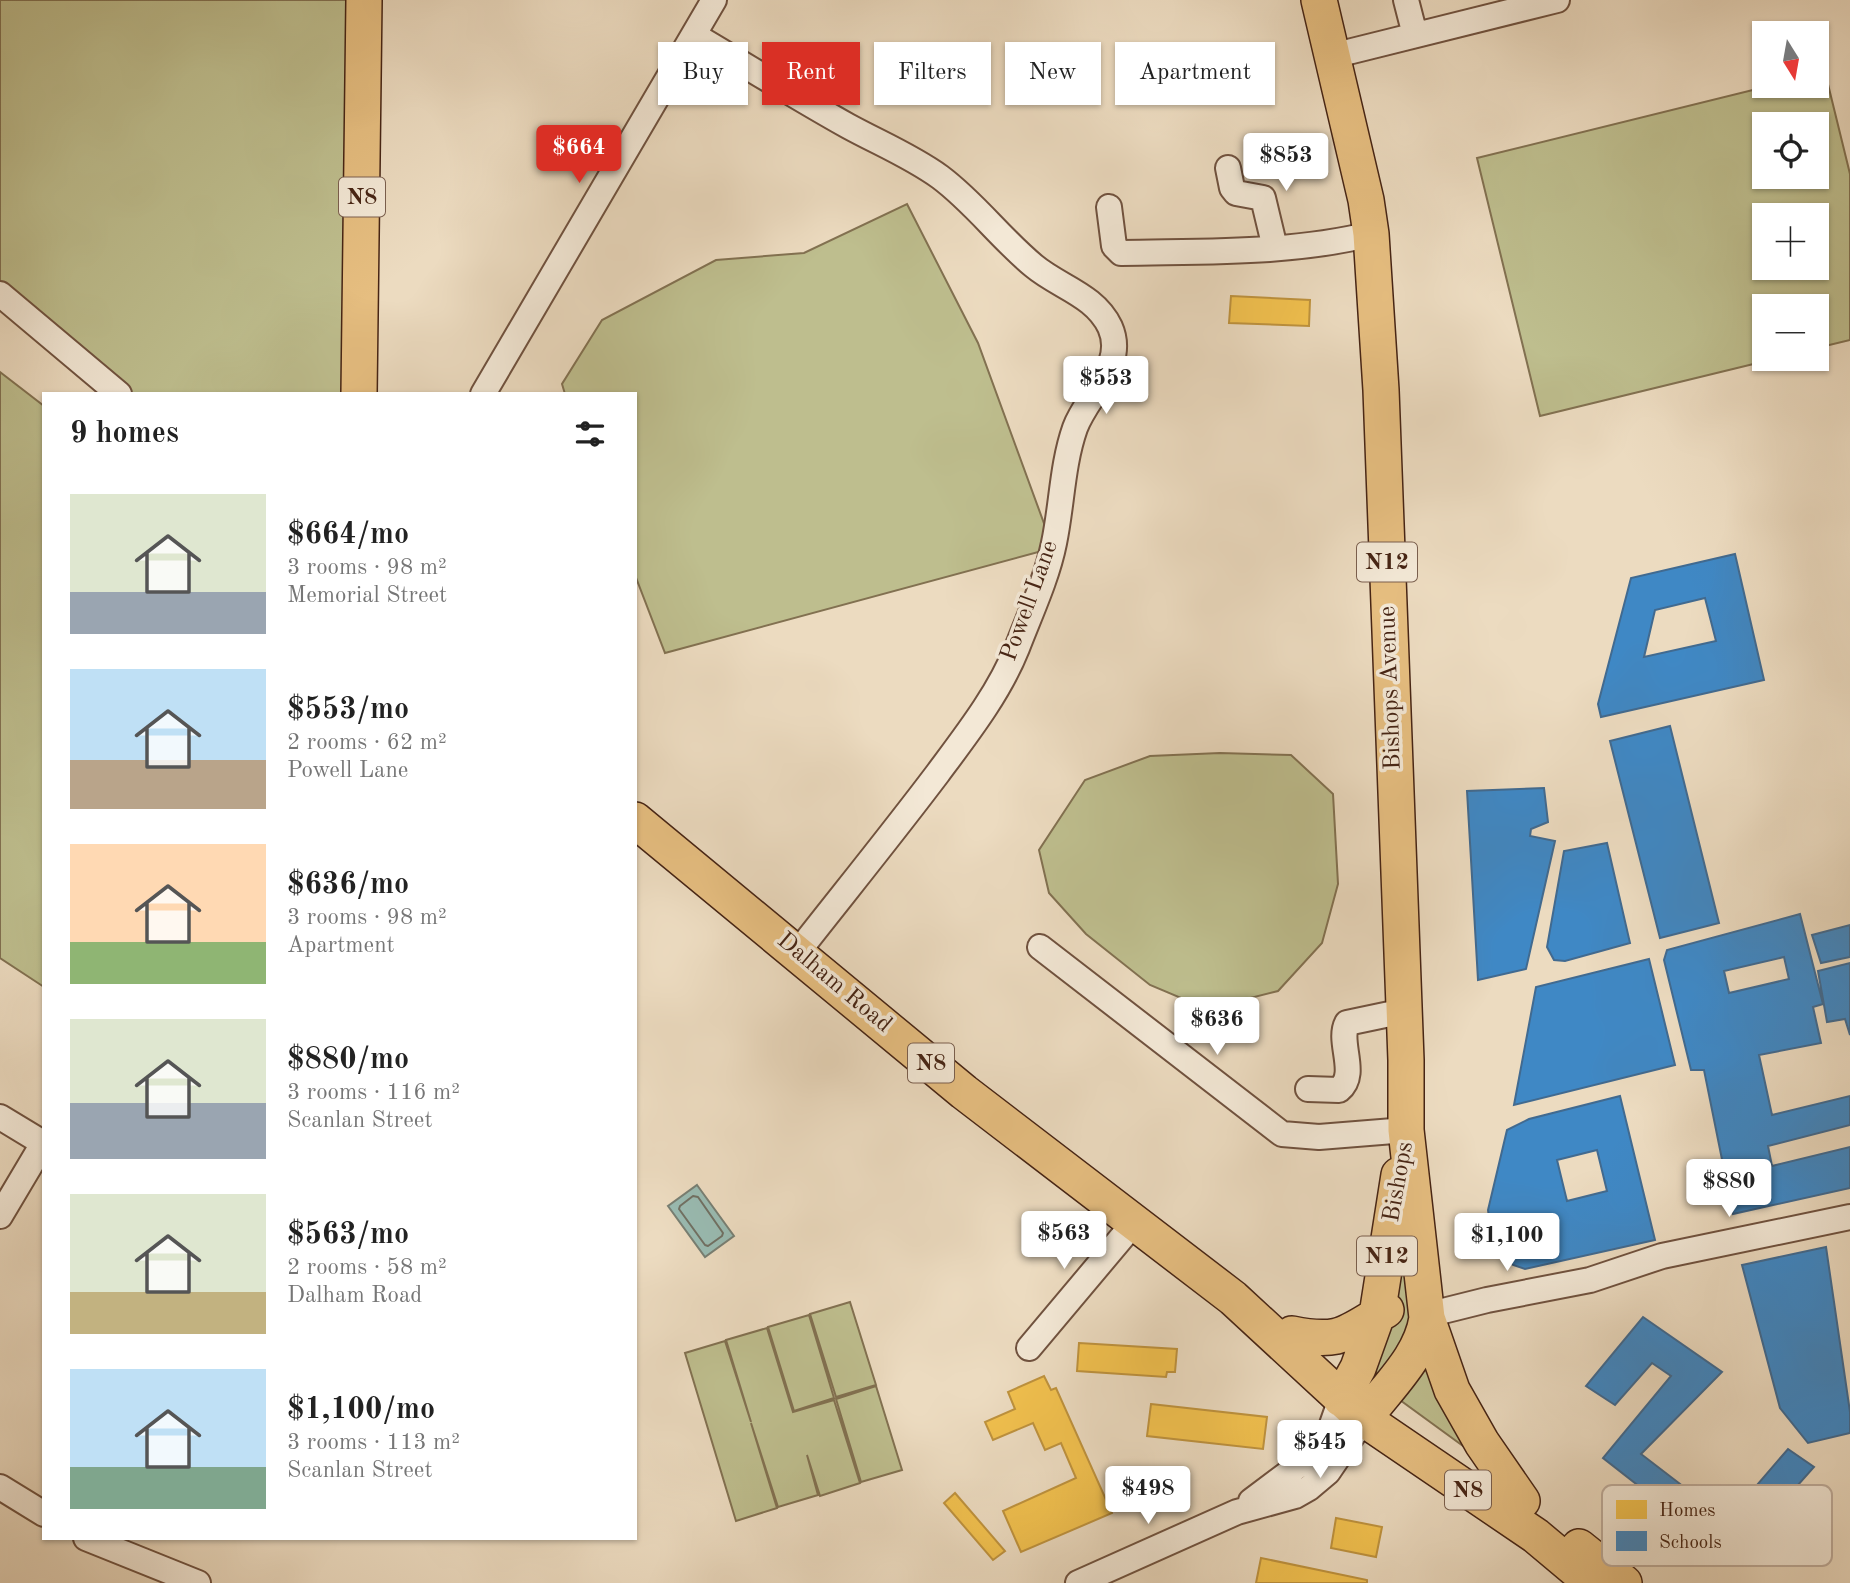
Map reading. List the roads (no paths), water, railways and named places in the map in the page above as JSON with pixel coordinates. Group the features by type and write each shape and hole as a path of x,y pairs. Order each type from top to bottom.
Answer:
{"highway":[{"name":"N8","path":"359,392 364,0"},
{"name":"Bishops Avenue","path":"1319,0 1366,200 1371,234 1381,390 1406,1130"},
{"name":"Dalham Road","path":"637,822 964,1092 1233,1298 1359,1399"},
{"name":"Bishops","path":"1359,1399 1415,1353 1425,1331 1426,1311 1406,1130"},
{"name":"Bishops","path":"1359,1399 1377,1315 1406,1130"},
{"name":"Dalham Road","path":"1233,1298 1292,1334 1359,1399"},
{"path":"1292,1334 1331,1338 1355,1330 1396,1306 1426,1311 1452,1390 1482,1444 1522,1501"},
{"name":"N8","path":"1359,1399 1522,1501 1602,1565"},
{"name":"N8","path":"1359,1399 1536,1536 1592,1583"},
{"name":"N8","path":"1603,1566 1624,1583"}],"street":[{"path":"485,392 714,0"},
{"path":"1406,0 1415,35"},
{"path":"1332,56 1557,0"},
{"name":"Powell Lane","path":"694,35 940,177 971,202 1035,267 1088,300 1101,313 1114,342 1113,358 1108,372 1085,406 1075,429 1062,484 1054,543 1015,652 972,727 797,953"},
{"path":"1228,168 1232,188 1236,193 1263,198 1275,248"},
{"path":"1109,207 1114,246 1121,253 1331,244 1371,234"},
{"path":"0,294 117,392"},
{"path":"1040,947 1282,1134 1319,1138 1406,1130"},
{"path":"1308,1089 1343,1088 1348,1065 1344,1029 1346,1023 1404,1011"},
{"path":"0,1117 42,1141"},
{"path":"0,1216 42,1144"},
{"path":"1426,1311 1552,1273 1598,1267 1620,1269 1662,1256 1850,1217"},
{"path":"1029,1348 1134,1223"},
{"path":"1078,1583 1237,1512 1295,1496 1309,1488 1328,1472 1359,1399"},
{"path":"0,1487 42,1513"},
{"path":"91,1540 198,1583"}],"water":[{"path":"697,1185 734,1236 705,1257 668,1206"}]}
